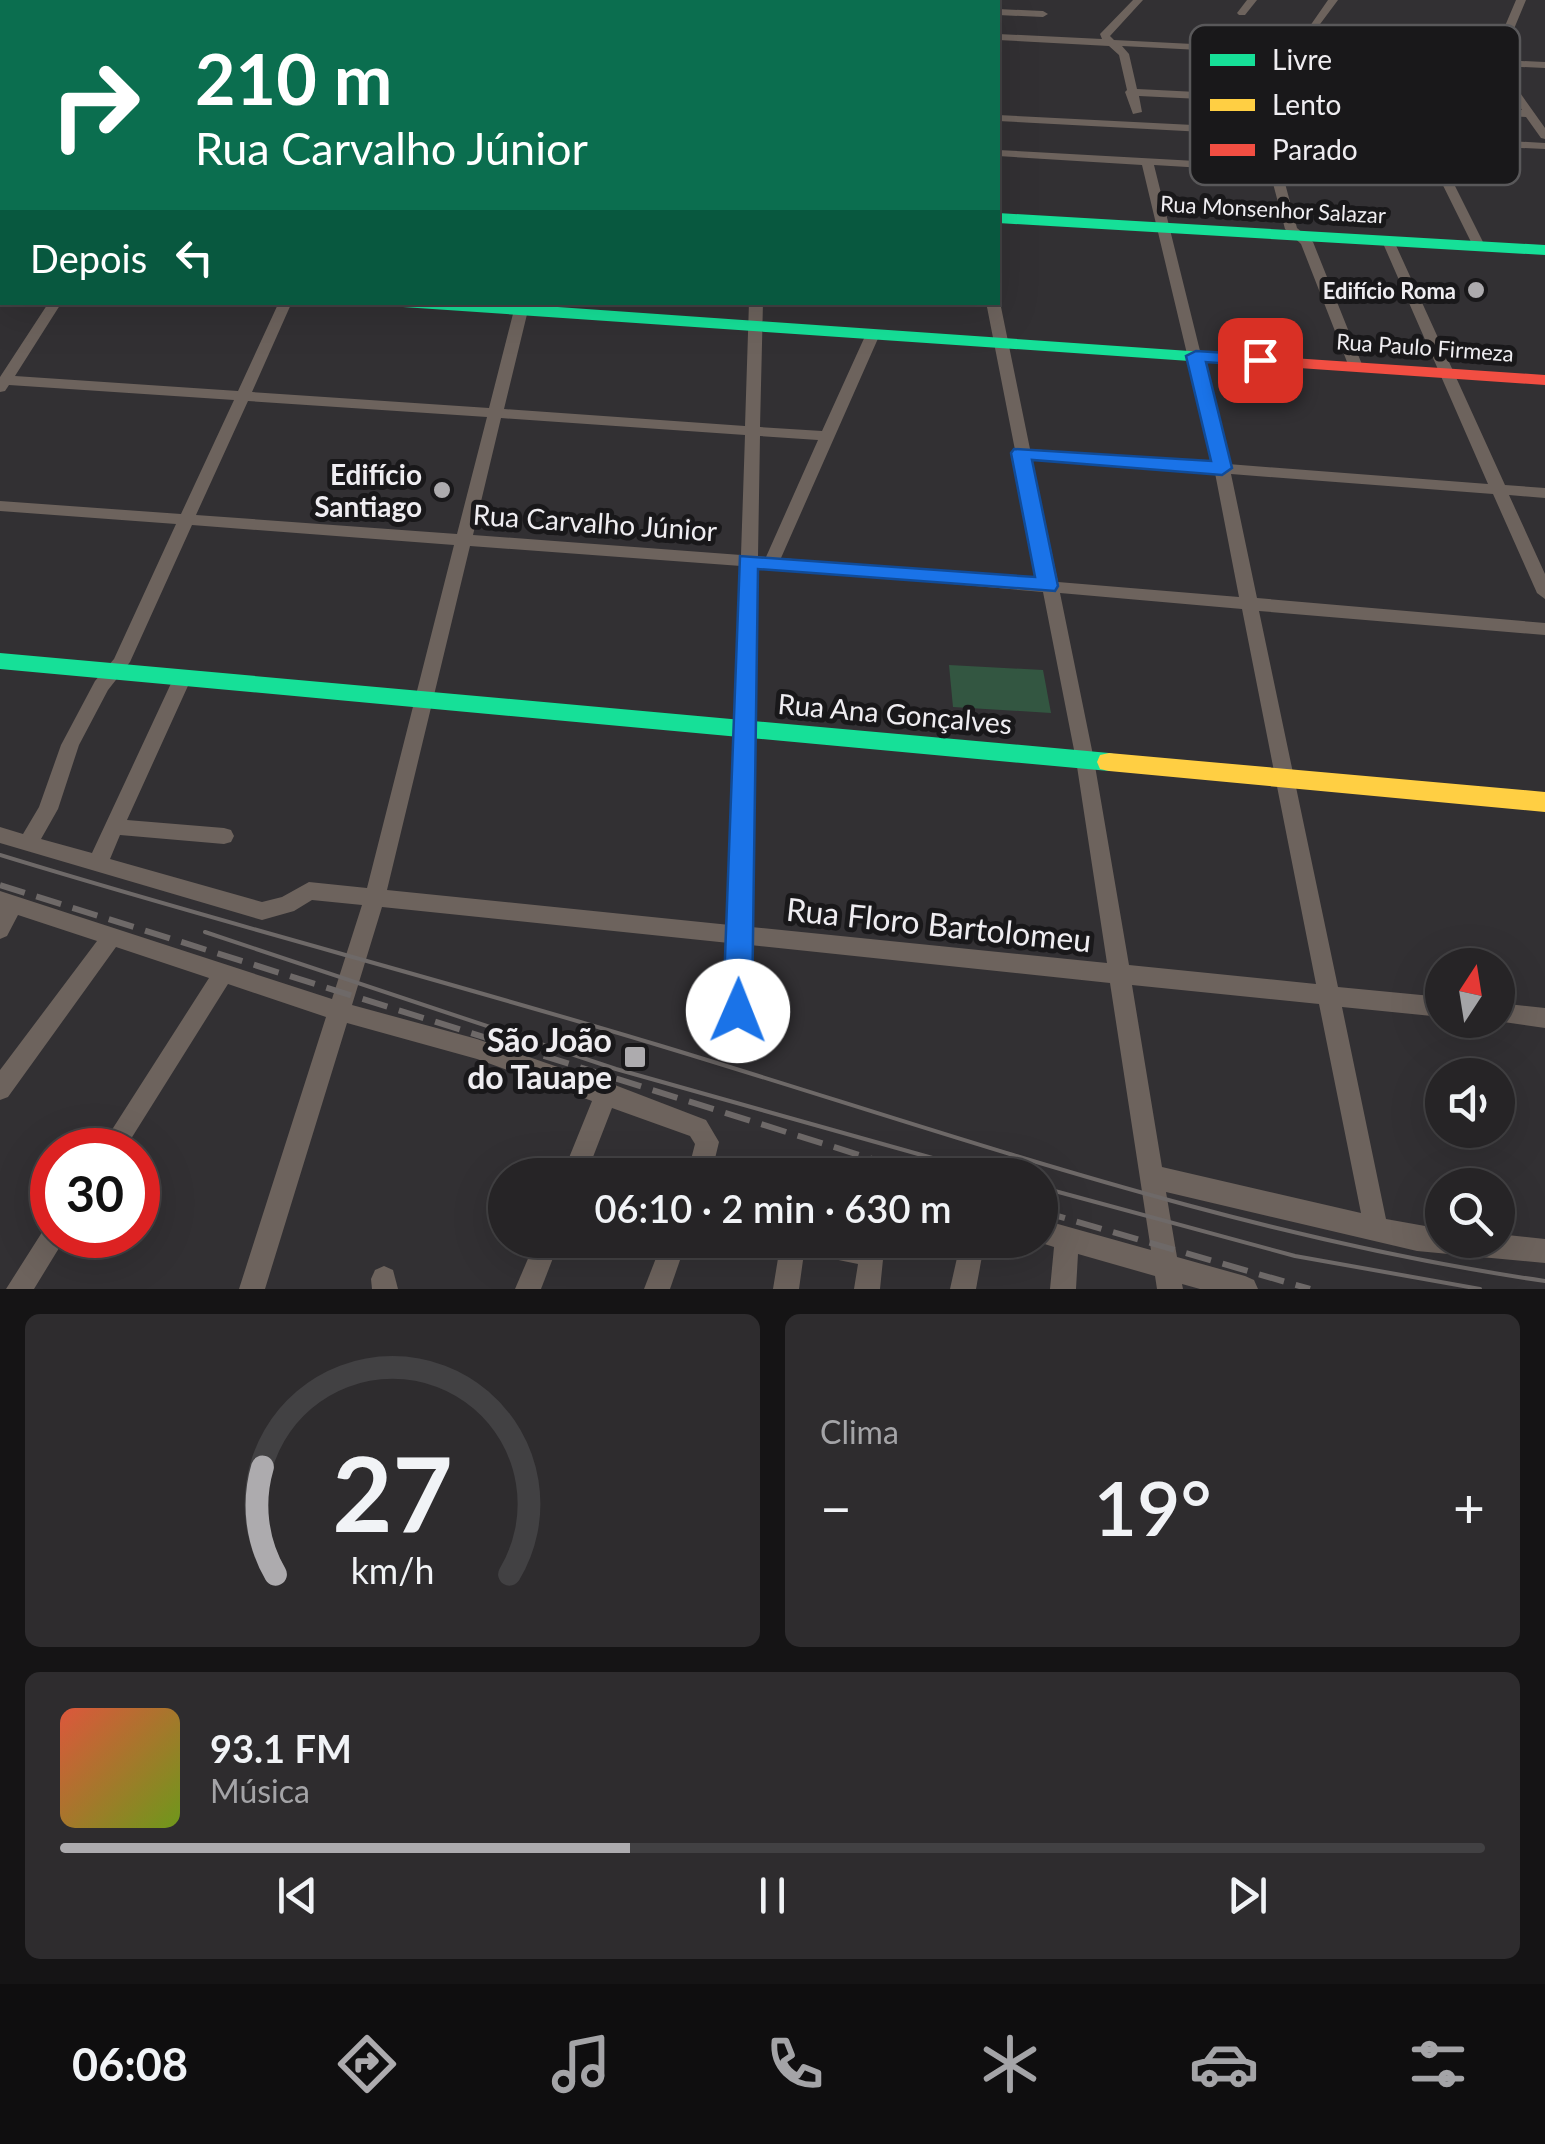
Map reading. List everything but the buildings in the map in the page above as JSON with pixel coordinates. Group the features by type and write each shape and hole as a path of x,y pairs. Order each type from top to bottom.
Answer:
{"street":[{"path":"1137,112 1124,54 1105,32 1138,0"},
{"path":"1242,12 1252,0"},
{"path":"1313,25 1333,0"},
{"path":"1510,25 1521,0"},
{"path":"1000,12 1047,8"},
{"path":"1000,37 1190,47"},
{"path":"1520,64 1545,65"},
{"path":"1130,92 1190,95"},
{"path":"1520,100 1545,136"},
{"path":"1520,113 1530,114"},
{"path":"1000,118 1190,127"},
{"path":"1520,145 1545,146"},
{"path":"1000,153 1190,163"},
{"path":"1147,161 1222,468 1332,996 1376,1229"},
{"path":"1279,185 1291,229 1307,242 1356,367"},
{"path":"1449,185 1479,246"},
{"name":"Rua Monsenhor Salazar","path":"1000,218 1545,250"},
{"path":"1388,241 1545,593"},
{"path":"54,305 3,384 828,436"},
{"path":"28,844 48,809 70,745 100,686 116,672 285,305"},
{"name":"Rua Paulo Firmeza","path":"483,305 755,314 874,334 1545,380"},
{"path":"994,305 1085,760 1170,1279"},
{"path":"252,1289 374,897 522,306"},
{"path":"737,1050 755,314"},
{"path":"770,563 874,334"},
{"path":"1021,453 1545,493"},
{"name":"Rua Carvalho Júnior","path":"0,506 748,561 1545,628"},
{"name":"Rua Ana Gonçalves","path":"0,661 1545,802"},
{"path":"0,835 97,864 183,677"},
{"path":"116,827 224,836"},
{"name":"Rua Floro Bartolomeu","path":"97,864 262,911 287,905 310,891 1425,1005"},
{"path":"0,930 6,902 223,974 341,1002 698,1128 706,1142 703,1158"},
{"path":"0,1089 113,935"},
{"path":"125,1128 223,974"},
{"path":"1515,1015 1545,1018"},
{"path":"581,1158 607,1093"},
{"path":"1154,1177 1417,1239 1545,1251"},
{"path":"1058,1237 1170,1279 1245,1289"},
{"path":"1063,1289 1068,1240"},
{"path":"19,1289 40,1258"},
{"path":"528,1289 541,1258"},
{"path":"657,1289 669,1258"},
{"path":"786,1289 790,1258"},
{"path":"867,1289 871,1258"},
{"path":"963,1289 969,1258"}],"green space":[{"path":"949,665 1043,670 1051,713 953,707"}],"tram line":[{"path":"0,855 576,1021 1097,1180 1318,1238 1545,1281"},
{"path":"205,932 616,1069 933,1158"},
{"path":"1058,1192 1295,1256 1480,1289"}],"railway":[{"path":"0,885 869,1158"},
{"path":"1058,1216 1310,1289"}],"traffic: fast":[{"path":"1000,218 1545,250"},
{"path":"447,305 1204,357"},
{"path":"0,661 1109,762"}],"traffic: slow":[{"path":"1109,762 1545,802"}],"traffic: jam":[{"path":"1204,357 1545,380"}],"place":[{"name":"Edifício Roma","path":"1476,290"},
{"name":"Edifício Santiago","path":"442,490"},
{"name":"São João do Tauape","path":"635,1057"}],"route":[{"path":"738,1011 748,561 1048,586 1021,453 1222,468 1196,356 1260,360"}]}
